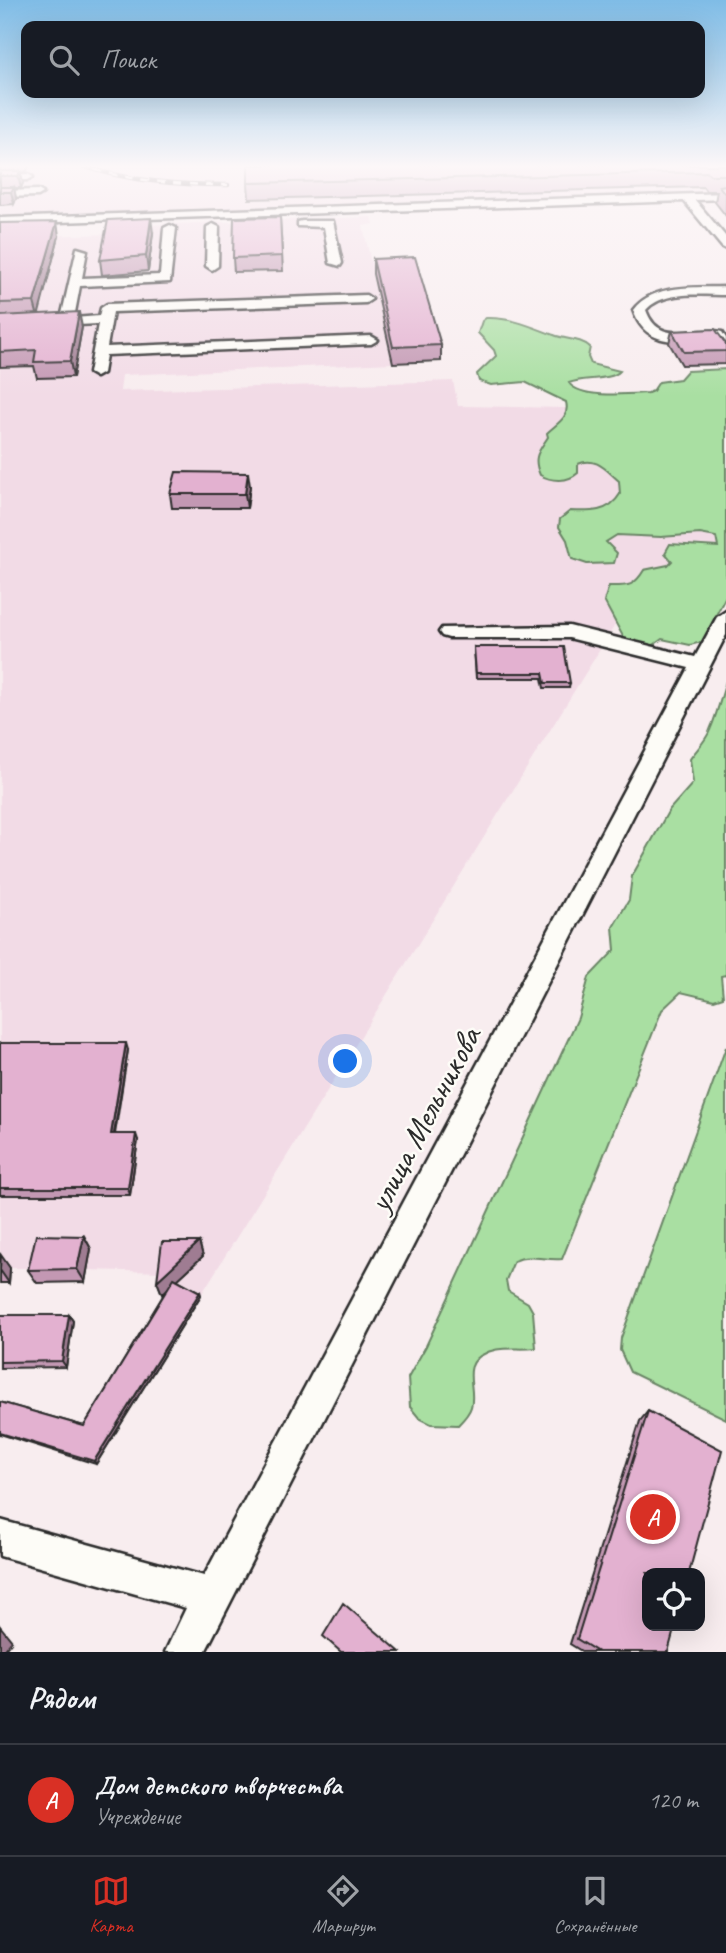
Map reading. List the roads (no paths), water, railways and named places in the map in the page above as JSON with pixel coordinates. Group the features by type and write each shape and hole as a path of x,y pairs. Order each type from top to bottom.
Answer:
{"street":[{"path":"75,282 166,279 169,242"},
{"path":"212,266 213,242"},
{"path":"332,242 336,263"},
{"path":"67,322 81,251"},
{"path":"726,291 649,298 639,310 647,329 657,336 718,335 726,348"},
{"path":"96,373 107,308 366,299"},
{"path":"0,325 106,320"},
{"path":"100,351 371,340"},
{"name":"улица Мельникова","path":"184,1652 726,617"},
{"path":"449,632 569,632 701,666"},
{"path":"0,1538 213,1597"}],"place":[{"name":"Дом детского творчества","path":"653,1517"}]}
